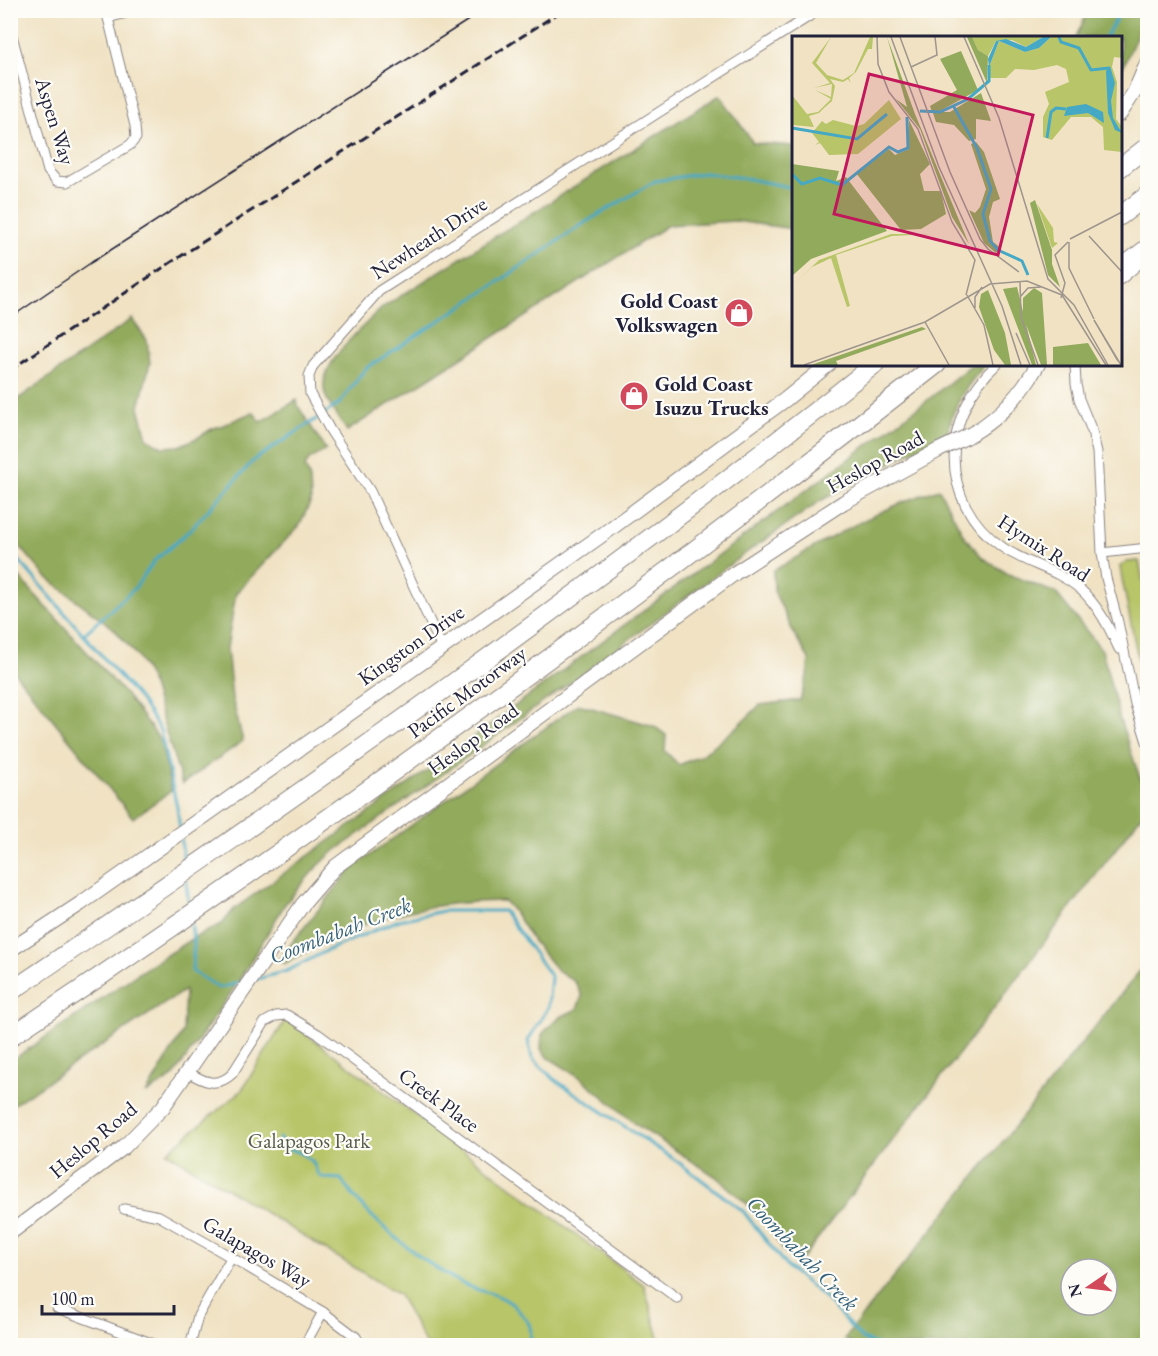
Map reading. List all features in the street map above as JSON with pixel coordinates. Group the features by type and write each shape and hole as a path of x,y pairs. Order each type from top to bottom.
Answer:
{"highway":[{"path":"1122,166 1148,147"},
{"path":"1122,214 1148,195"},
{"name":"Pacific Motorway","path":"10,992 226,845 415,712 777,442 872,366"},
{"name":"Pacific Motorway","path":"10,1037 238,882 437,742 586,633 933,366"}],"street":[{"path":"107,14 137,10"},
{"name":"Newheath Drive","path":"442,648 370,491 315,405 309,385 313,366 379,291 819,10"},
{"name":"Aspen Way","path":"10,28 48,171 57,181 67,182 130,145 136,138 107,14"},
{"path":"1122,111 1136,91 1148,61"},
{"path":"1122,262 1148,242"},
{"path":"1122,275 1148,253"},
{"name":"Kingston Drive","path":"10,950 123,874 442,648 704,460 827,366"},
{"name":"Hymix Road","path":"995,366 971,393 959,418 954,470 965,502 980,527 1001,546 1058,574 1079,589 1108,624 1125,662"},
{"name":"Heslop Road","path":"10,1233 124,1147 163,1107 315,889 348,856 674,618 794,534 844,502 992,421 1017,397 1037,366"},
{"name":"Hymix Road","path":"1075,366 1079,399 1097,452 1102,553 1106,578 1118,622 1125,662 1148,745"},
{"path":"1102,553 1148,548"},
{"name":"Creek Place","path":"188,1072 211,1084 226,1080 265,1022 276,1016 286,1015 318,1034 677,1298"},
{"name":"Galapagos Way","path":"124,1209 159,1216 323,1312 356,1337 361,1346"},
{"path":"190,1346 198,1316 231,1258"},
{"path":"57,1308 159,1346"},
{"path":"304,1346 323,1312"}],"green space":[{"path":"1088,11 1137,11 1144,19 1122,69 1122,36 1076,36"},
{"path":"720,95 753,143 792,146 792,229 735,221 668,225 347,431 325,394 324,383 327,371 343,347 383,307"},
{"path":"132,319 147,340 150,363 139,407 147,438 163,447 179,446 213,428 253,412 261,422 297,400 298,406 326,450 309,460 305,466 310,479 311,501 299,526 236,593 227,648 232,698 243,741 182,784 150,679 137,656 114,629 46,577 11,536 11,404"},
{"path":"970,366 984,366 962,396 953,413 948,432 822,500 331,854 285,904 237,984 173,1077 146,1094 183,1032 185,990 11,1106 11,1061 146,968 193,938 222,924 234,909 442,760 924,403"},
{"path":"939,489 964,536 983,558 1008,574 1056,593 1102,650 1120,720 1147,798 1147,808 799,1263 783,1250 762,1217 715,1176 638,1126 580,1077 547,1057 541,1049 542,1034 558,1018 577,1009 582,996 575,982 556,969 504,901 435,906 390,916 346,932 284,964 278,960 351,869 578,704 654,726 666,735 665,751 679,765 702,755 760,705 800,700 809,659 795,636 774,591 773,571 875,515"},
{"path":"1139,561 1147,601 1147,703 1120,566 1126,562"},
{"path":"10,567 125,694 161,742 171,791 133,818 11,668"},
{"path":"1147,962 1147,1345 855,1346 844,1339"},
{"name":"Galapagos Park","path":"286,1019 644,1285 661,1345 426,1345 399,1295 167,1152 241,1091"}],"waterway":[{"path":"1106,36 1121,10"},
{"path":"83,635 135,588 155,560 190,530 254,460 339,404 365,369 586,222 655,181 704,173 792,188"},
{"name":"Coombabah Creek","path":"10,550 141,701 160,730 180,829"},
{"name":"Coombabah Creek","path":"181,839 184,865"},
{"name":"Coombabah Creek","path":"186,881 189,907"},
{"name":"Coombabah Creek","path":"257,979 287,971 328,950 399,920 443,911 504,911 551,977 548,1008 528,1040 532,1058 555,1080 678,1162 743,1211 787,1267 822,1295 862,1339 880,1346"},
{"name":"Coombabah Creek","path":"191,922 194,945 192,971 219,988 242,982"},
{"path":"279,1138 289,1149 301,1153 313,1162 318,1174 324,1178 341,1179 380,1224 430,1264 469,1287 502,1298 513,1305 529,1325 530,1346"}],"tram line":[{"path":"10,318 92,262 484,10"}],"railway":[{"path":"10,370 164,267 563,10"}],"place":[{"name":"Gold Coast Volkswagen","path":"739,313"},
{"name":"Gold Coast Isuzu Trucks","path":"634,396"}]}
